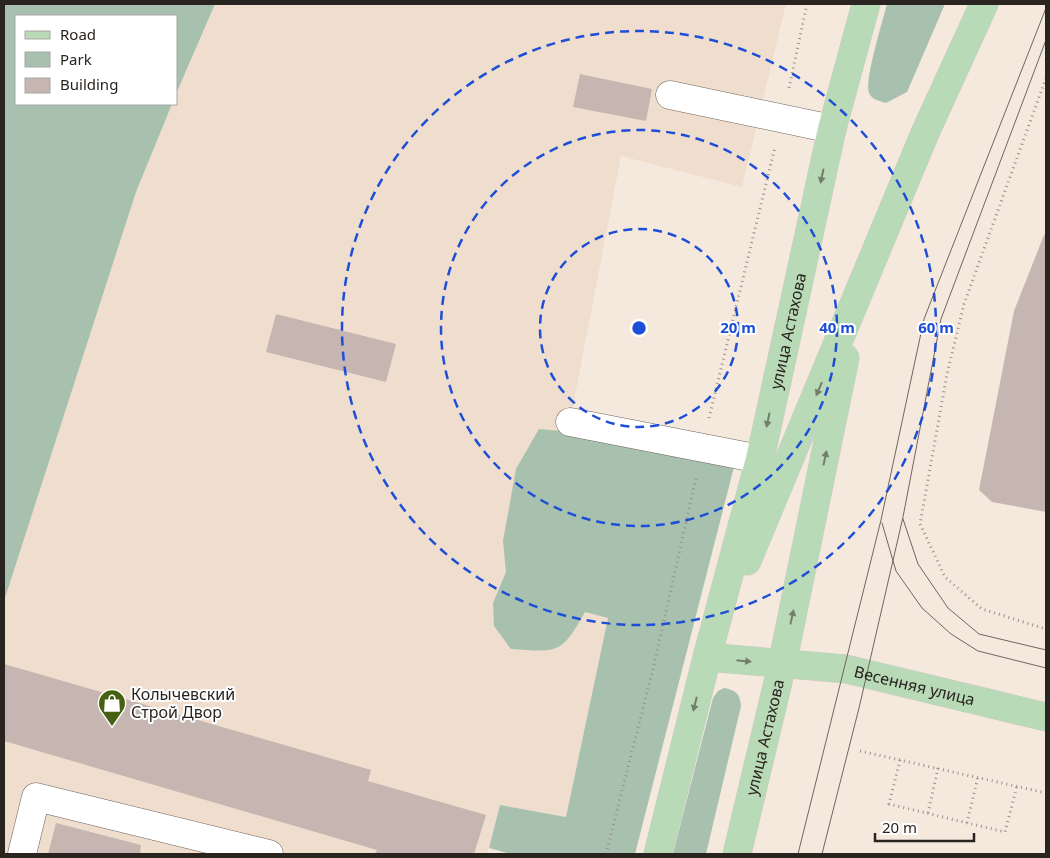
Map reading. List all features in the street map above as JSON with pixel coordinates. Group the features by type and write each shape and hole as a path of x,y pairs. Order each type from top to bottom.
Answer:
{"main road":[{"name":"улица Астахова","path":"658,854 707,657 760,459 832,129 866,4"},
{"name":"улица Астахова","path":"707,657 925,133 984,4"},
{"name":"улица Астахова","path":"737,854 782,664 858,296"},
{"name":"Весенняя улица","path":"707,657 846,669 1046,717"}],"lane":[{"path":"670,95 832,129"},
{"path":"570,422 760,459"},
{"path":"22,854 36,797 175,843 269,854"}],"path":[{"path":"1046,78 964,304 946,374 920,524 945,577 982,609 1046,629"},
{"path":"860,751 1046,792"},
{"path":"900,760 889,804 1005,832 1018,786"},
{"path":"928,813 938,768"},
{"path":"967,823 978,777"}],"shaded area":[{"path":"215,4 786,4 742,187 621,156 536,599 608,618 566,817 500,805 487,854 4,854 4,601 136,192 172,105 178,105 178,89"}],"green space":[{"path":"4,4 215,4 178,89 178,15 15,15 15,105 172,105 136,192 4,601"},
{"path":"887,4 945,4 907,92 886,103 872,97 868,86 871,64"},
{"path":"539,429 626,437 736,459 635,854 511,854 489,848 500,805 566,817 608,618 585,612 570,636 563,643 557,648 539,651 511,649 494,626 493,603 506,572 503,541 516,469"},
{"path":"724,688 737,693 741,706 706,854 673,854 713,698 718,691"}],"building":[{"path":"580,74 652,89 646,121 573,107"},
{"path":"1044,235 1046,235 1046,512 992,502 979,490 1014,311"},
{"path":"276,314 396,344 386,382 266,352"},
{"path":"4,664 371,770 368,781 486,815 474,854 375,854 377,850 4,741"},
{"path":"56,823 141,845 140,854 48,854"}],"tram line":[{"path":"798,854 881,520 924,319 1046,8"},
{"path":"822,854 859,708 903,517 941,319 1046,40"},
{"path":"903,519 918,564 948,608 979,634 1046,650"},
{"path":"882,523 896,571 922,608 951,634 978,651 1046,668"}],"place":[{"name":"Колычевский Строй Двор","path":"112,727"}]}
